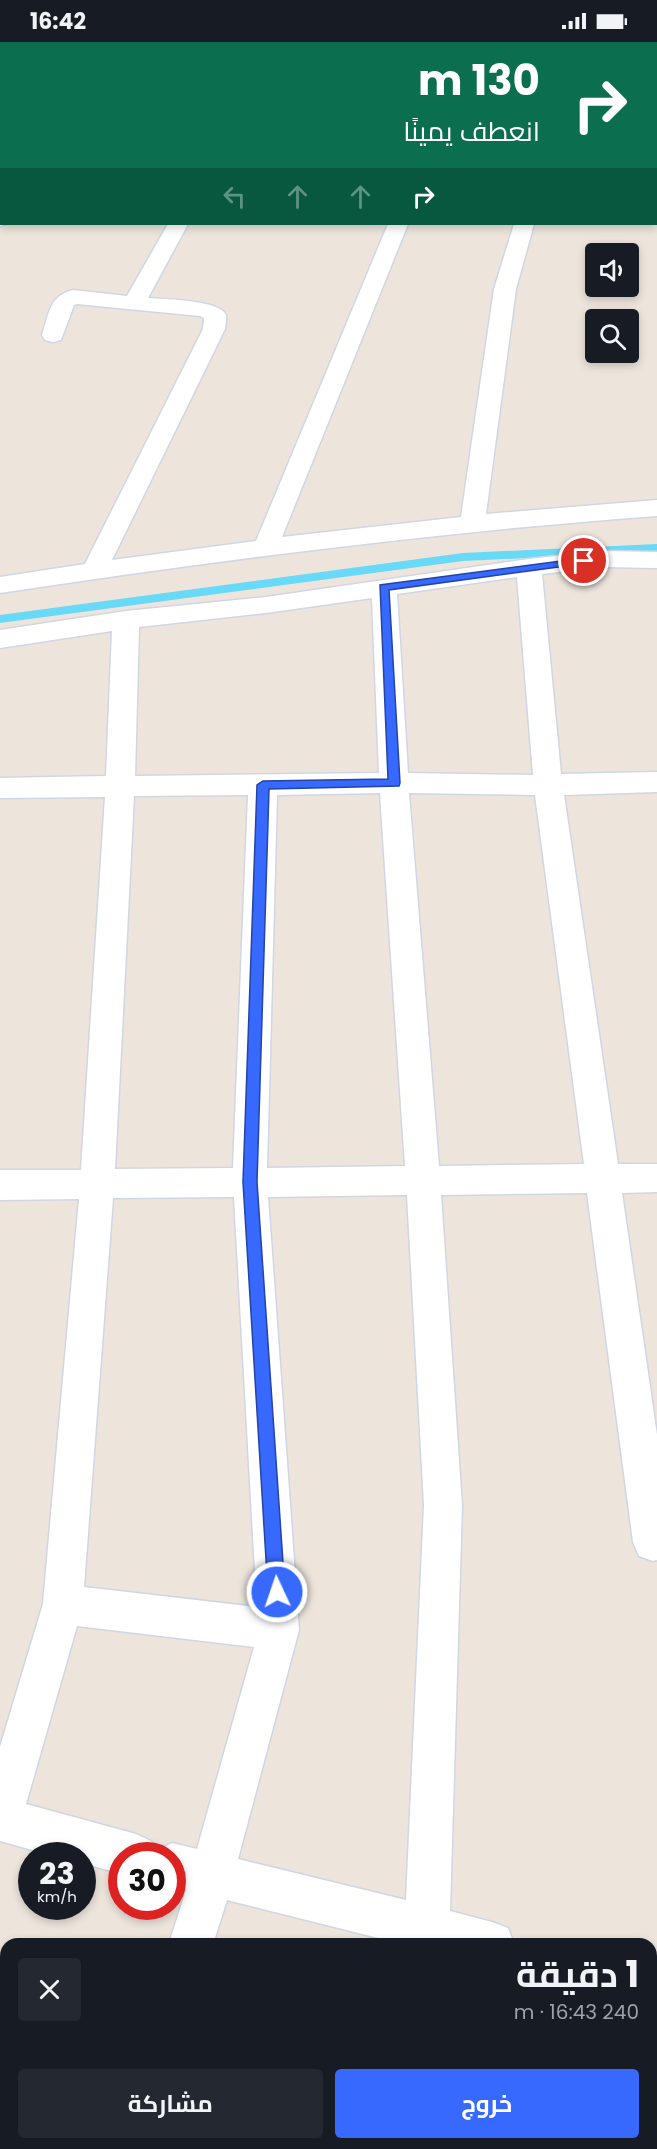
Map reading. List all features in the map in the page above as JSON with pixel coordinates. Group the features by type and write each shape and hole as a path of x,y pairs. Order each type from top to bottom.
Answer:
{"street":[{"path":"134,303 177,225"},
{"path":"266,546 398,225"},
{"path":"472,525 505,289 524,225"},
{"path":"53,335 64,302 73,297 206,310 215,315 216,319 214,329 94,571"},
{"path":"0,585 266,546 574,514 657,508"},
{"path":"0,639 126,620 266,605 529,567 602,559 657,560"},
{"path":"529,567 548,785 653,1542"},
{"path":"384,588 394,783 423,1181 443,1505 426,1930"},
{"path":"108,1848 0,1819 63,1604 97,1184 120,786 126,620"},
{"path":"0,788 394,783 548,785 657,782"},
{"path":"191,1938 192,1870 279,1630 250,1182 263,785"},
{"path":"0,1185 657,1178"},
{"path":"63,1604 279,1630"},
{"path":"192,1870 464,1938"}],"waterway":[{"path":"0,619 463,557 657,548"}],"route":[{"path":"277,1592 250,1182 263,785 394,783 384,588 584,561"}]}
